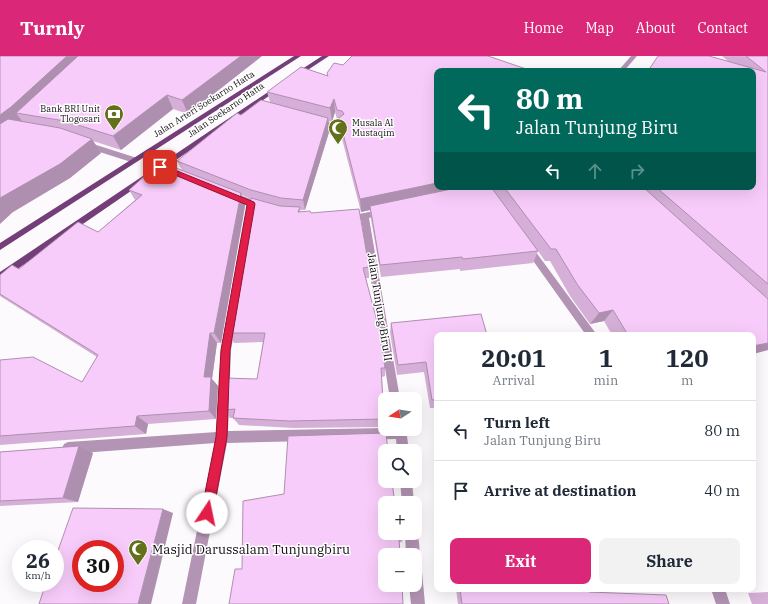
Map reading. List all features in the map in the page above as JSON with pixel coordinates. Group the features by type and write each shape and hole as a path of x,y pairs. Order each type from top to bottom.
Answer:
{"main road":[{"name":"Jalan Arteri Soekarno Hatta","path":"0,247 298,56"},
{"name":"Jalan Soekarno Hatta","path":"0,277 252,104 326,56"}],"street":[{"path":"624,68 634,56"},
{"path":"252,104 260,106"},
{"path":"311,120 340,128"},
{"path":"78,142 134,160"},
{"path":"160,167 173,172"},
{"path":"222,192 250,208 270,209"},
{"path":"338,217 354,218 396,209"},
{"name":"Jalan Tunjung Biru II","path":"365,216 395,392"},
{"path":"519,236 590,332"},
{"path":"189,604 222,437 226,350 232,312"},
{"path":"58,449 222,437 378,432"},
{"path":"417,592 418,604"},
{"path":"719,592 724,604"}],"building":[{"path":"0,56 67,56 11,107 0,115"},
{"path":"78,56 241,56 182,100 167,95 113,136 65,121 16,113"},
{"path":"352,56 488,56 523,68 434,68 434,184 360,199 339,118 344,114 342,111 337,110 334,99 330,108 267,92 301,67 328,76 327,73 334,63 343,65"},
{"path":"658,56 709,56 752,68 650,68"},
{"path":"746,56 768,56 768,284 659,190 756,190 756,69 766,72"},
{"path":"261,100 328,118 303,200 281,198 251,190 177,161 237,113 241,115"},
{"path":"8,119 60,128 92,139 60,164 0,198 0,124"},
{"path":"158,164 165,167 168,165 241,193 214,333 210,333 204,377 211,377 209,411 137,416 135,426 0,436 0,360 33,357 82,382 98,355 0,294 0,275 12,265 19,269 78,222 98,232 142,195 129,190"},
{"path":"447,190 493,190 538,251 463,259 462,257 380,265 370,206"},
{"path":"506,190 646,190 768,299 768,343 756,345 756,332 626,332 613,310 599,313 577,284 556,249 551,249"},
{"path":"251,198 280,206 300,207 298,212 310,211 311,213 359,209 369,267 363,268 378,325 385,368 381,368 382,392 378,392 378,419 289,421 233,418 235,409 224,410 225,378 257,379 265,333 228,333"},
{"path":"481,314 486,332 434,332 434,400 432,400 426,362 398,365 391,323"},
{"path":"378,433 378,436 386,436 387,444 378,444 378,488 393,488 394,496 378,496 378,540 399,540 400,548 378,548 378,592 402,592 403,604 229,604 235,569 242,569 243,501 284,494 288,436"},
{"path":"79,446 63,498 0,501 0,452"},
{"name":"Masjid Darussalam Tunjungbiru","path":"73,508 163,509 138,604 39,604 43,592 64,592 64,540 62,540"},
{"path":"460,592 589,592 666,595 669,604 462,604"}],"place":[{"name":"Bank BRI Unit Tlogosari","path":"114,131"},
{"name":"Musala Al Mustaqim","path":"338,145"},
{"name":"Masjid Darussalam Tunjungbiru","path":"138,566"}],"route":[{"path":"160,167 251,204 226,350 222,437 207,513"}]}
